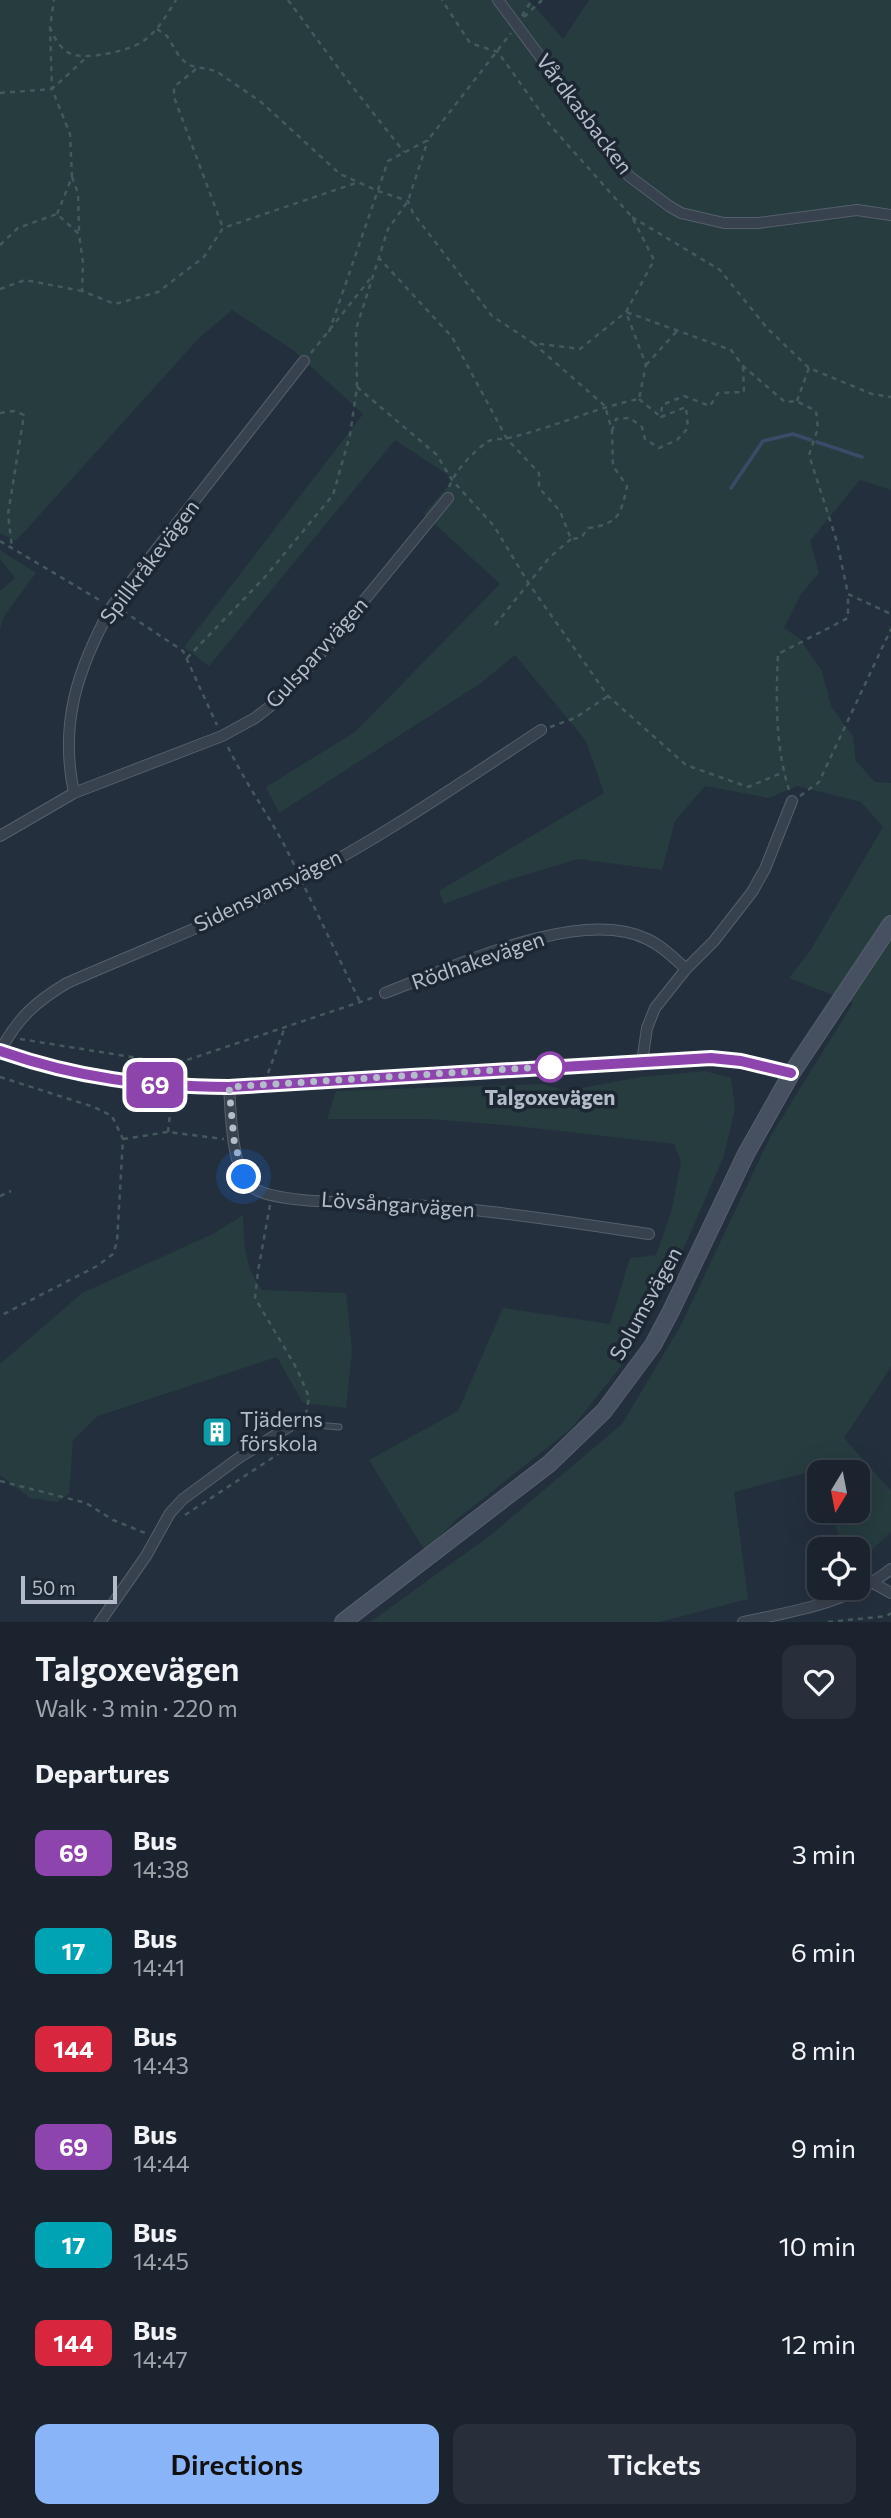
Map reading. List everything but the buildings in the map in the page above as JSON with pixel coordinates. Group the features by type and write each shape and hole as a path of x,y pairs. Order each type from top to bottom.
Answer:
{"main road":[{"name":"Solumsvägen","path":"343,1622 549,1464 604,1411 659,1333 746,1154 791,1073 891,924"}],"street":[{"name":"Vårdkasbacken","path":"498,0 629,176 681,213 724,223 758,223 858,210 891,215"},
{"name":"Spillkråkevägen","path":"74,793 68,764 68,735 72,706 91,645 120,597 304,361"},
{"name":"Gulsparvvägen","path":"0,836 74,793 222,736 255,718 284,696 448,498"},
{"name":"Sidensvansvägen","path":"0,1051 25,1013 67,983 221,917 301,879 416,812 541,730"},
{"path":"642,1062 645,1036 651,1019 665,995 714,941 752,892 765,869 792,801"},
{"name":"Rödhakevägen","path":"385,993 503,948 586,929 616,930 647,939 686,969"},
{"path":"0,1051 37,1065 111,1081 172,1087 229,1087 711,1058 765,1065 791,1073"},
{"name":"Lövsångarvägen","path":"229,1087 234,1140 244,1177 251,1187 273,1195 486,1211 649,1234"},
{"path":"100,1622 158,1536 170,1513 183,1499 240,1457 301,1421"},
{"path":"743,1622 819,1605 873,1583 891,1569"},
{"path":"873,1583 891,1592"}],"lane":[{"path":"301,1421 339,1426"}],"path":[{"path":"54,0 50,27 52,89 70,134 72,177 78,193 83,264 82,292"},
{"path":"50,27 55,40 72,55 88,56 115,51 140,43 157,29 176,0"},
{"path":"288,0 404,152"},
{"path":"442,0 470,43 498,52 550,125 632,217 654,260 626,312 580,349 533,343"},
{"path":"187,658 265,577 333,495 350,435 357,387 356,329 388,229 408,201 428,140 498,52 532,0"},
{"path":"517,24 541,0"},
{"path":"157,29 167,36 187,65 216,71 261,102 340,174 408,201 413,213 492,316 533,343 606,406 612,431 613,466 627,486 621,512 608,525 589,528 581,538 571,539 549,558 495,625"},
{"path":"0,93 52,89 88,56"},
{"path":"197,68 174,87 174,97 223,228"},
{"path":"329,332 388,161 428,140"},
{"path":"57,215 72,177"},
{"path":"0,289 25,280 82,292 115,304 158,292 204,257 223,228 359,182"},
{"path":"57,215 79,234"},
{"path":"0,245 18,228 57,215"},
{"path":"632,217 720,270 768,328 809,368 872,394 891,397"},
{"path":"378,257 452,337 507,439 538,473 539,488 560,511 571,539"},
{"path":"304,361 372,277"},
{"path":"626,312 731,350 743,366 785,402 796,401 816,411 817,428 809,455 837,542 848,594 848,618 778,653 778,748 792,801 818,782 891,629"},
{"path":"626,312 646,365"},
{"path":"639,399 646,365 678,330"},
{"path":"661,417 662,405 684,396 710,406 718,393 744,392 743,366"},
{"path":"796,401 809,368"},
{"path":"357,387 437,454 452,480 494,526 529,584 608,696 687,765 748,787 783,772"},
{"path":"452,480 490,440 507,439 606,406 639,399"},
{"path":"639,399 661,417"},
{"path":"612,431 616,419 630,418 642,427 645,439 660,448 677,440 688,428 686,407 661,417"},
{"path":"0,413 15,411 24,415 8,514 12,548"},
{"path":"848,594 891,614"},
{"path":"541,730 575,718 608,696"},
{"path":"8,1036 175,1064 385,993"},
{"path":"264,1084 285,1027"},
{"path":"174,1071 175,1064"},
{"path":"0,1077 94,1107 112,1116 122,1139 117,1242 113,1254 97,1266 0,1316"},
{"path":"168,1132 171,1105"},
{"path":"122,1139 168,1132 234,1140"},
{"path":"0,1196 11,1191"},
{"path":"176,1522 289,1447 309,1397 280,1337 256,1298 258,1271 273,1195"},
{"path":"0,1481 86,1503 113,1520 140,1532 158,1536"},
{"path":"828,1622 887,1616 891,1613"}],"green space":[{"path":"0,0 529,0 563,39 589,0 891,0 891,490 860,480 810,541 819,573 801,594 784,628 799,638 822,671 831,706 853,737 856,761 875,782 891,783 891,1367 844,1438 864,1460 807,1460 807,1473 734,1492 748,1599 659,1622 370,1622 487,1538 622,1424 681,1325 770,1137 853,1003 789,978 810,951 883,827 861,802 797,786 769,798 705,786 675,821 662,870 578,859 505,881 444,904 439,891 604,793 586,741 515,655 481,683 279,813 266,787 355,732 500,584 424,514 454,479 395,440 209,666 184,647 363,414 293,350 232,310 199,338 16,541 0,533"},
{"path":"0,550 36,573 4,616 0,629 0,591 15,578 0,559"},
{"path":"705,1071 731,1078 735,1108 724,1156 675,1268 630,1355 571,1429 456,1520 425,1551 369,1460 458,1411 503,1308 610,1324 630,1258 656,1255 671,1213 681,1162 674,1144 429,1119 327,1119 336,1091 543,1084 565,1091 641,1077"},
{"path":"243,1215 248,1264 262,1290 346,1293 352,1351 346,1408 303,1403 277,1357 98,1416 73,1440 69,1494 57,1502 30,1498 0,1475 0,1364 82,1293 213,1234"},
{"path":"870,1467 891,1491 891,1532 870,1552 870,1537 839,1537 834,1523 870,1523"}],"waterway":[{"path":"731,488 763,441 793,434 811,440"},
{"path":"817,442 862,457"}],"bus line":[{"name":"69","path":"0,1051 37,1065 77,1074 111,1081 172,1087 229,1087 310,1080 711,1058 765,1065 791,1073"}],"place":[{"name":"Talgoxevägen","path":"550,1067"},
{"name":"Tjäderns förskola","path":"217,1432"}],"route":[{"path":"244,1177 234,1140 229,1087 559,1066 550,1067"}]}
